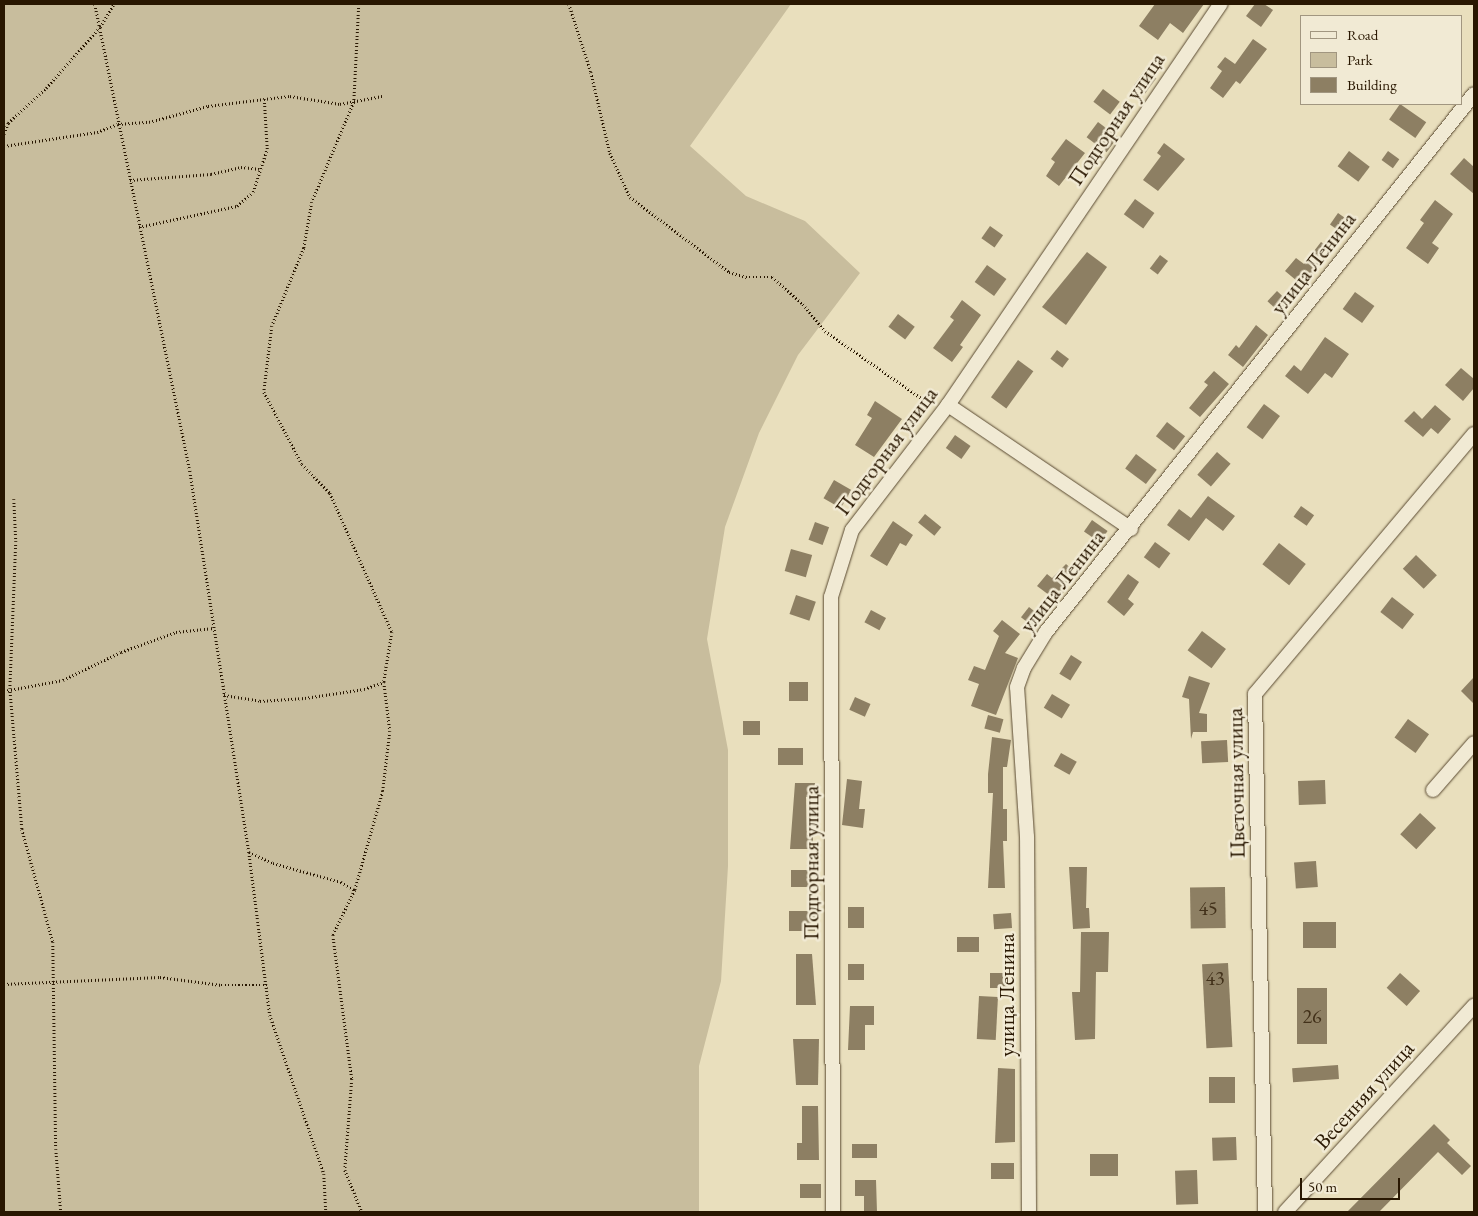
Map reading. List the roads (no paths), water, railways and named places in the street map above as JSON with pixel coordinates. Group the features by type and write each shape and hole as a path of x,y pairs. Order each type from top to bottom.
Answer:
{"street":[{"name":"Подгорная улица","path":"833,1212 832,597 852,530 944,409 1221,4"},
{"name":"улица Ленина","path":"1029,1212 1027,837 1018,687 1024,668 1046,632 1131,529 1474,94"},
{"path":"944,409 1131,529"},
{"name":"Цветочная улица","path":"1265,1212 1255,694 1474,434"},
{"path":"1433,790 1474,743"},
{"name":"Весенняя улица","path":"1286,1212 1474,1006"}]}
